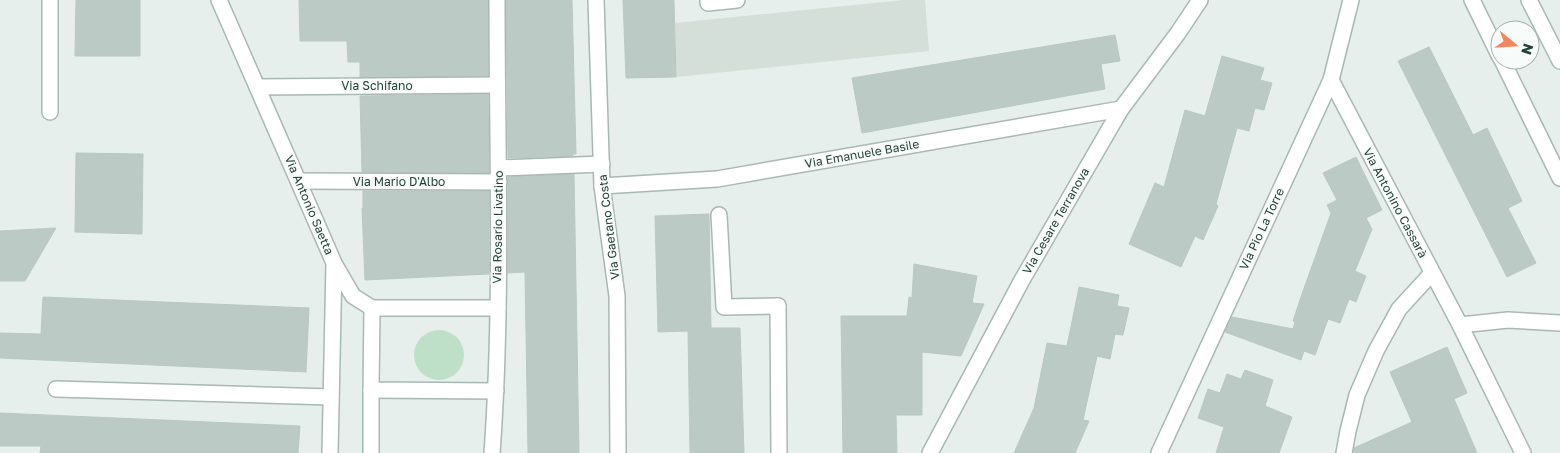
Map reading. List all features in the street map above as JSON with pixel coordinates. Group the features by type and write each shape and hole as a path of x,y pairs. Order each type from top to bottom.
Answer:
{"street":[{"path":"50,0 50,112"},
{"name":"Via Antonio Saetta","path":"219,0 334,263 330,453"},
{"name":"Via Rosario Livatino","path":"492,453 498,308 497,0"},
{"name":"Via Gaetano Costa","path":"596,0 602,186 617,296 618,453"},
{"path":"708,2 737,0"},
{"name":"Via Cesare Terranova","path":"930,453 1022,280 1121,109 1178,33 1200,0"},
{"name":"Via Pio La Torre","path":"1158,453 1331,80 1351,0"},
{"path":"1472,0 1490,36"},
{"path":"1530,0 1560,61"},
{"path":"1507,70 1560,178"},
{"name":"Via Antonino Cassarà","path":"1331,80 1460,325 1523,453"},
{"name":"Via Schifano","path":"257,87 497,85"},
{"name":"Via Emanuele Basile","path":"602,186 717,179 1121,109"},
{"name":"Via Mario D'Albo","path":"299,181 499,175 602,164"},
{"path":"719,215 724,307 778,306 779,453"},
{"path":"334,263 353,296 372,308 498,308"},
{"path":"1344,453 1357,396 1376,351 1399,308 1432,273"},
{"path":"371,453 372,308"},
{"path":"1460,325 1508,320 1560,323"},
{"path":"56,389 331,397"},
{"path":"372,390 496,391"}],"shaded area":[{"path":"904,0 925,0 929,51 676,77 675,23"}],"green space":[{"path":"439,330 449,332 457,337 462,345 464,355 462,365 457,373 449,378 439,380 429,378 421,373 416,365 414,355 416,345 421,337 429,332"}],"building":[{"path":"76,0 140,0 140,56 75,56"},
{"path":"299,0 488,0 488,76 360,77 360,62 348,62 347,41 300,41"},
{"path":"506,0 572,0 576,154 573,154 573,156 508,158"},
{"path":"623,0 674,0 676,77 626,78"},
{"path":"1115,35 1120,61 1101,64 1105,89 862,133 852,78"},
{"path":"1429,47 1473,135 1487,128 1522,201 1508,208 1536,263 1507,277 1398,61"},
{"path":"1222,56 1264,68 1260,80 1272,83 1264,110 1255,108 1249,131 1237,128 1216,204 1218,206 1203,240 1195,236 1181,267 1129,244 1155,183 1164,187 1185,110 1205,116"},
{"path":"488,94 489,173 362,172 360,96"},
{"path":"76,153 143,154 142,234 75,232"},
{"path":"1356,157 1382,210 1366,218 1372,229 1355,271 1366,276 1356,302 1349,299 1340,323 1328,319 1315,355 1304,351 1301,360 1225,332 1232,317 1293,329 1295,322 1293,321 1331,213 1327,205 1337,200 1323,173"},
{"path":"574,174 579,453 528,453 525,272 508,273 508,177"},
{"path":"363,191 489,191 489,274 365,280"},
{"path":"709,214 711,328 740,328 744,453 690,453 688,331 658,332 655,216"},
{"path":"56,228 25,281 0,281 0,231"},
{"path":"914,264 977,276 972,303 984,304 961,356 922,352 922,415 896,415 897,453 843,453 841,316 907,316 909,297 912,298"},
{"path":"1079,287 1119,295 1117,306 1129,308 1123,335 1115,334 1110,359 1097,356 1083,420 1089,421 1075,453 1014,453 1034,408 1047,343 1067,346"},
{"path":"43,297 309,308 306,372 0,358 0,333 41,334"},
{"path":"1447,347 1467,393 1454,399 1477,453 1354,453 1354,448 1412,422 1390,372"},
{"path":"1245,370 1273,380 1265,406 1292,417 1279,453 1216,453 1224,427 1198,418 1208,389 1220,393 1227,374 1241,379"},
{"path":"0,413 300,426 298,453 40,453 41,446 0,446"}]}
